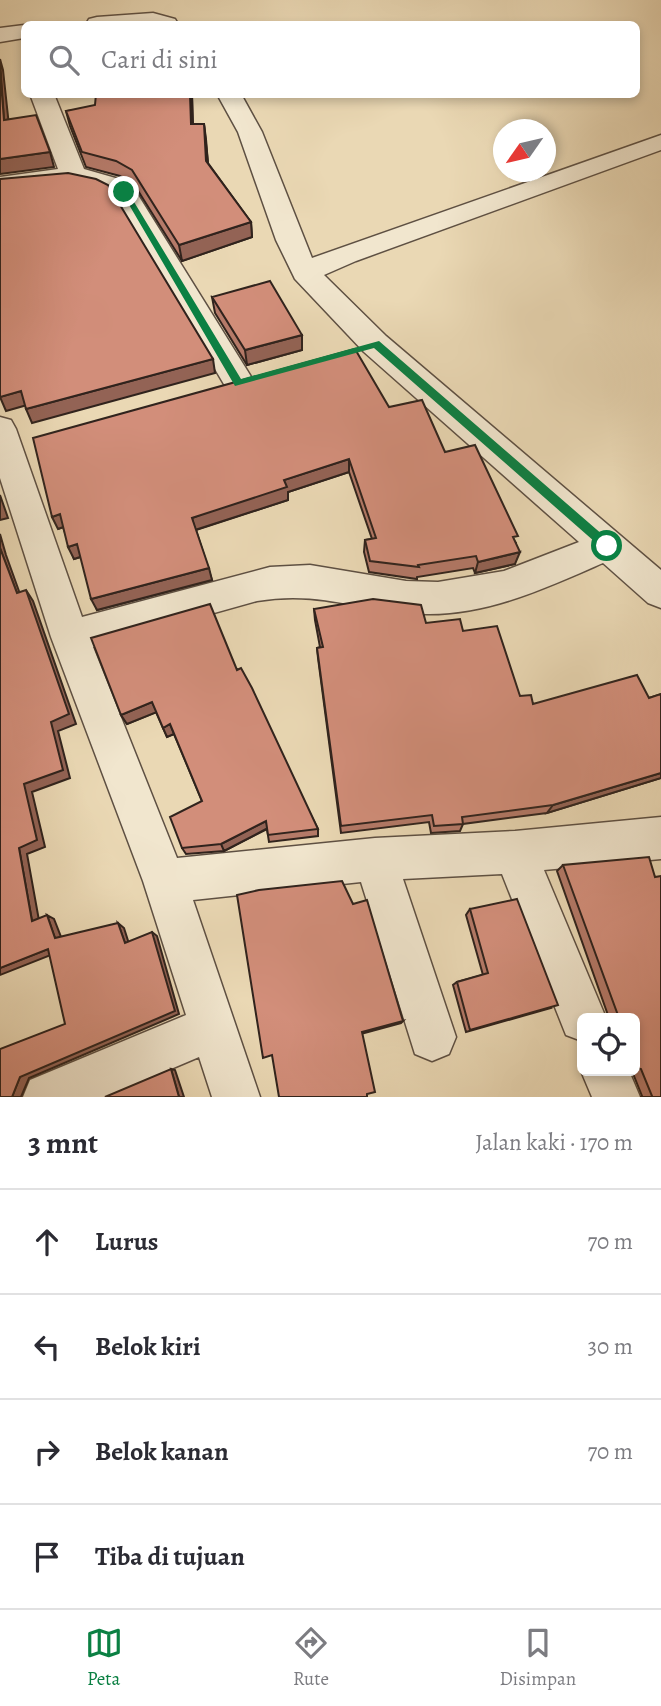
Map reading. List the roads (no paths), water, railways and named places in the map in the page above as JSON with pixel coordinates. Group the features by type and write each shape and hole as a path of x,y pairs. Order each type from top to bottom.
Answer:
{"street":[{"path":"139,21 156,21"},
{"path":"0,35 21,32"},
{"path":"44,98 73,175"},
{"path":"231,98 250,132 290,240 375,344 661,592"},
{"path":"311,269 346,254 661,142"},
{"path":"0,185 73,175 116,186 124,192 238,383"},
{"path":"338,355 375,344"},
{"path":"10,440 70,637 165,881 236,1097"},
{"path":"70,637 257,585 288,580 312,581 394,596 428,598 492,590 607,546"},
{"path":"165,881 375,859 515,852 661,838"},
{"path":"515,852 581,1013"},
{"path":"375,859 432,1037"},
{"path":"47,1097 214,1027"},
{"path":"607,1076 616,1097"}]}
